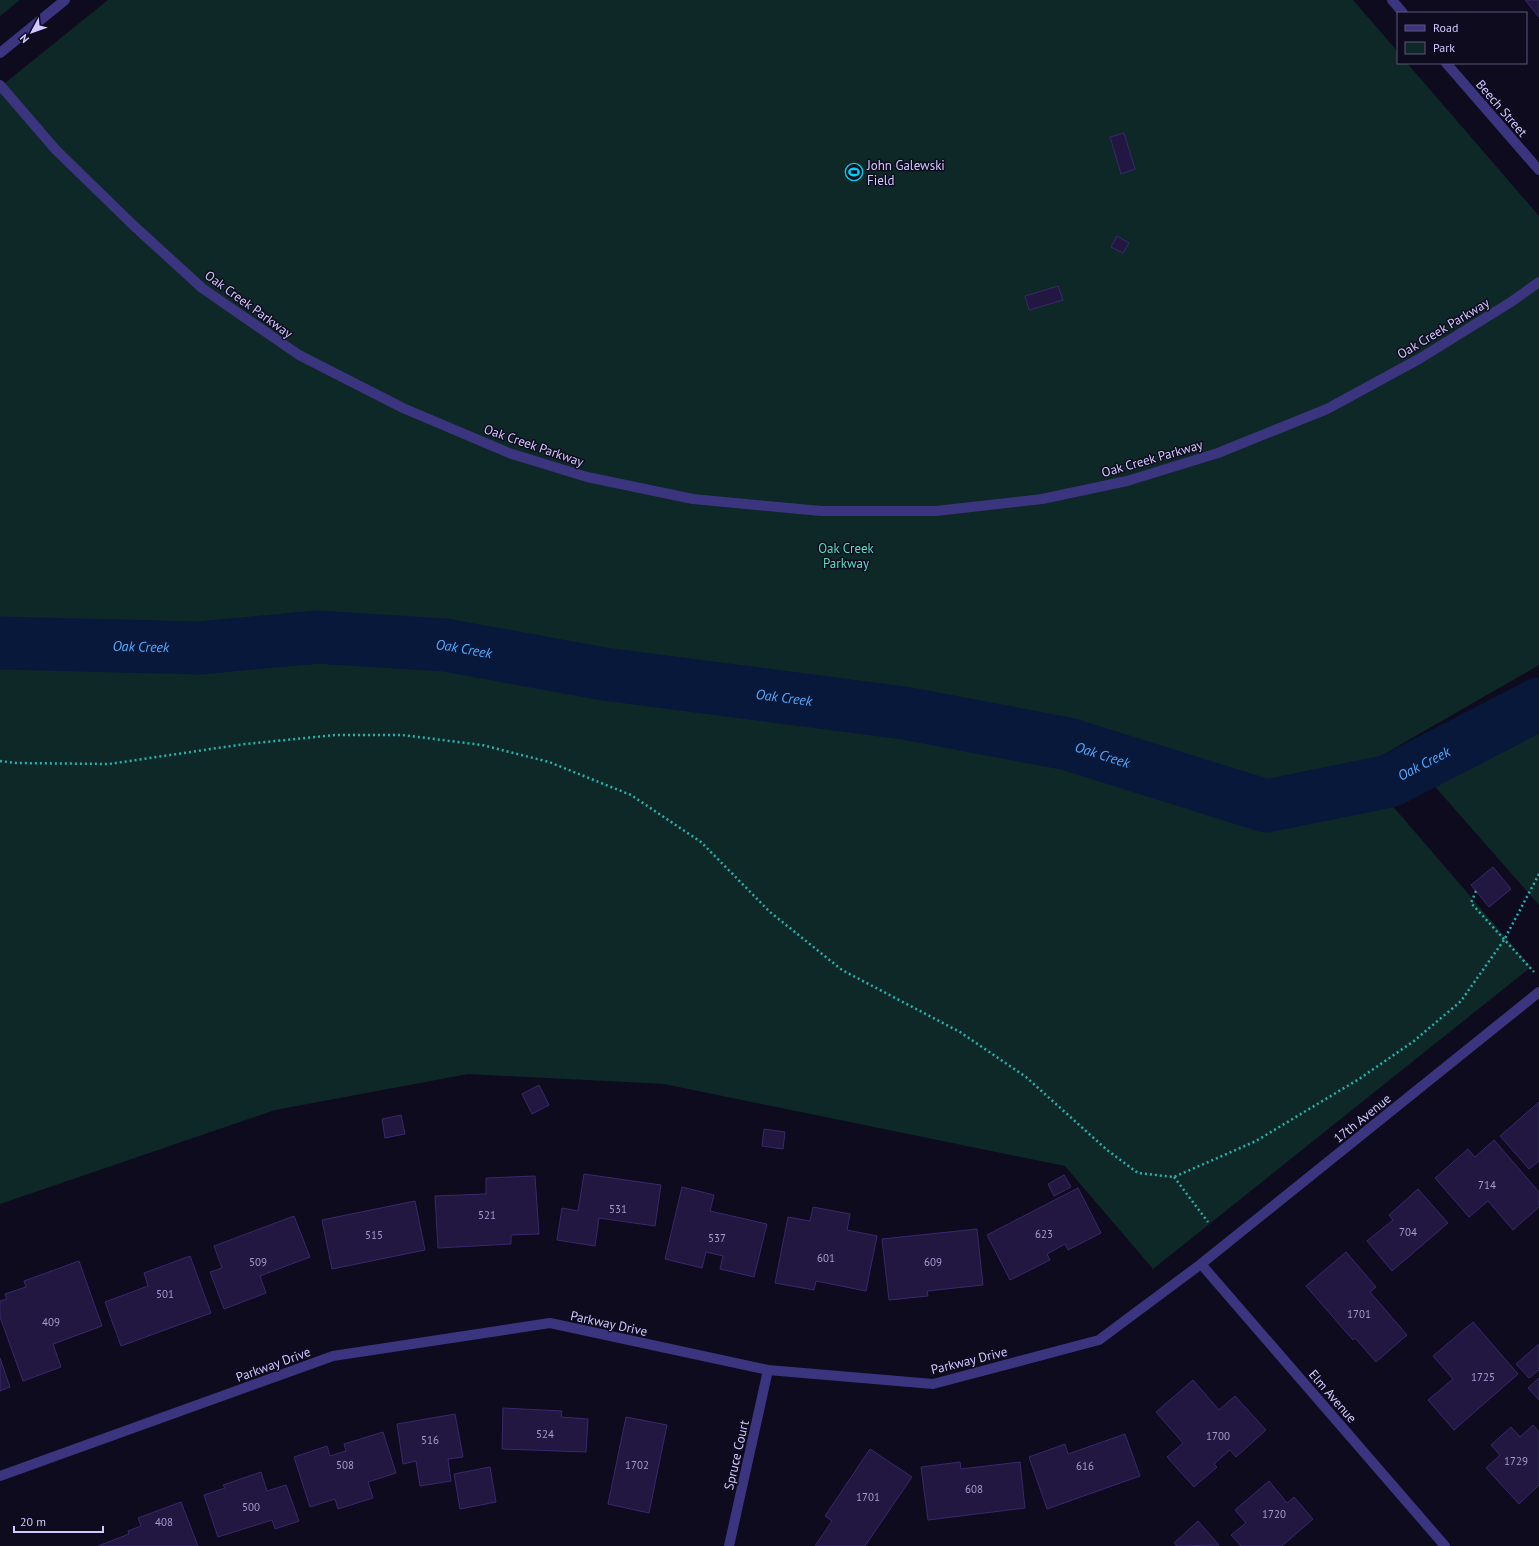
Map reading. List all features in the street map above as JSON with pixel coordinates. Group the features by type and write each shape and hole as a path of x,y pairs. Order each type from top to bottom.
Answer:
{"street":[{"path":"0,52 65,0"},
{"path":"1392,0 1402,12"},
{"name":"Beech Street","path":"1447,64 1539,170"},
{"name":"Oak Creek Parkway","path":"0,85 56,150 133,225 202,288 299,355 403,408 509,453 587,477 693,499 821,511 936,511 1042,499 1126,481 1218,453 1327,409 1419,359 1512,302 1539,282"},
{"name":"17th Avenue","path":"1201,1264 1539,992"},
{"name":"Parkway Drive","path":"0,1476 333,1356 550,1323 768,1370 933,1384 1099,1340 1201,1264"},
{"name":"Elm Avenue","path":"1201,1264 1446,1546"},
{"name":"Spruce Court","path":"729,1546 768,1370"}],"path":[{"path":"0,761 16,763 109,764 245,744 328,735 402,735 482,745 549,762 630,795 701,842 770,912 842,970 960,1032 1026,1077 1107,1150 1138,1173 1174,1177 1256,1141 1359,1079 1414,1041 1461,1001 1504,940 1539,874"},
{"path":"1476,891 1471,903 1528,967 1539,977"},
{"path":"1174,1177 1208,1222"}],"green space":[{"path":"0,0 20,0 0,16"},
{"name":"Oak Creek Parkway","path":"108,0 1353,0 1397,51 1397,64 1408,64 1539,216 1539,665 1360,768 1531,967 1153,1269 1065,1166 664,1084 468,1074 275,1110 0,1204 0,87"},
{"path":"1539,720 1539,905 1431,782"}],"building":[{"path":"1525,0 1539,0 1539,17"},
{"path":"1124,133 1135,169 1121,174 1110,137"},
{"path":"1117,236 1129,243 1123,253 1111,247"},
{"path":"1058,286 1063,300 1029,310 1025,296"},
{"path":"1493,867 1511,889 1489,907 1471,885"},
{"path":"539,1085 549,1105 532,1114 522,1094"},
{"path":"1539,1102 1539,1161 1529,1169 1500,1136"},
{"path":"401,1115 405,1134 385,1138 382,1119"},
{"path":"764,1129 785,1132 783,1149 762,1146"},
{"path":"1494,1140 1539,1192 1539,1207 1513,1230 1488,1201 1469,1217 1435,1178 1468,1149 1475,1157"},
{"path":"584,1174 661,1185 655,1226 599,1218 595,1246 557,1240 562,1208 578,1211"},
{"path":"1064,1175 1071,1187 1054,1196 1048,1184"},
{"path":"535,1176 539,1234 511,1235 511,1244 438,1248 435,1196 486,1194 486,1178"},
{"path":"682,1187 714,1195 710,1211 767,1224 754,1277 720,1269 723,1256 706,1252 702,1268 665,1259"},
{"path":"1078,1188 1101,1233 1068,1250 1065,1244 1047,1254 1050,1260 1010,1280 987,1235"},
{"path":"1418,1189 1448,1223 1392,1271 1367,1241 1393,1220 1389,1215"},
{"path":"415,1201 425,1250 332,1269 322,1220"},
{"path":"813,1207 850,1214 847,1230 877,1236 866,1291 816,1281 814,1290 775,1283 788,1217 810,1221"},
{"path":"294,1216 310,1257 260,1276 266,1293 224,1309 210,1272 222,1268 214,1246"},
{"path":"977,1229 983,1285 927,1291 928,1296 889,1300 882,1239"},
{"path":"1346,1252 1376,1287 1370,1292 1407,1335 1376,1362 1355,1338 1353,1340 1306,1286"},
{"path":"190,1256 211,1313 121,1346 105,1302 148,1286 144,1273"},
{"path":"79,1261 102,1326 53,1344 61,1367 23,1381 0,1317 0,1301 7,1299 5,1294 26,1287 24,1281"},
{"path":"1473,1322 1518,1374 1454,1430 1428,1400 1453,1379 1433,1356"},
{"path":"1539,1344 1539,1370 1529,1378 1516,1364"},
{"path":"0,1358 10,1387 0,1391"},
{"path":"1539,1378 1539,1400 1528,1388"},
{"path":"1193,1380 1219,1410 1235,1396 1266,1430 1236,1457 1230,1450 1214,1464 1217,1467 1194,1487 1167,1457 1183,1443 1156,1412"},
{"path":"503,1408 562,1411 561,1417 588,1419 586,1452 502,1449"},
{"path":"455,1414 463,1457 448,1459 451,1481 420,1486 416,1461 403,1464 397,1424"},
{"path":"626,1417 667,1425 649,1513 608,1504"},
{"path":"1533,1425 1539,1432 1539,1485 1519,1504 1486,1468 1500,1455 1491,1445 1511,1427 1520,1437"},
{"path":"383,1432 396,1473 368,1482 373,1498 338,1509 335,1499 310,1507 294,1457 327,1446 330,1456 346,1451 344,1444"},
{"path":"1125,1434 1140,1476 1047,1509 1029,1457 1065,1444 1068,1454"},
{"path":"870,1449 912,1477 865,1546 815,1546 832,1521 825,1516"},
{"path":"960,1462 961,1469 1020,1462 1025,1508 928,1520 921,1467"},
{"path":"490,1467 496,1502 460,1509 454,1474"},
{"path":"261,1472 267,1491 286,1485 299,1521 275,1529 272,1520 218,1537 204,1495 225,1488 223,1485"},
{"path":"1269,1481 1287,1503 1294,1497 1313,1519 1282,1546 1241,1546 1231,1535 1246,1523 1235,1510"},
{"path":"181,1502 198,1546 98,1546 129,1534 128,1531 141,1526 138,1518"},
{"path":"1198,1521 1219,1545 1177,1546 1174,1543"}],"waterway":[{"name":"Oak Creek","path":"0,643 200,648 317,637 445,645 604,674 904,713 1068,744 1266,806 1390,781 1539,704"}],"place":[{"name":"John Galewski Field","path":"854,172"}]}
